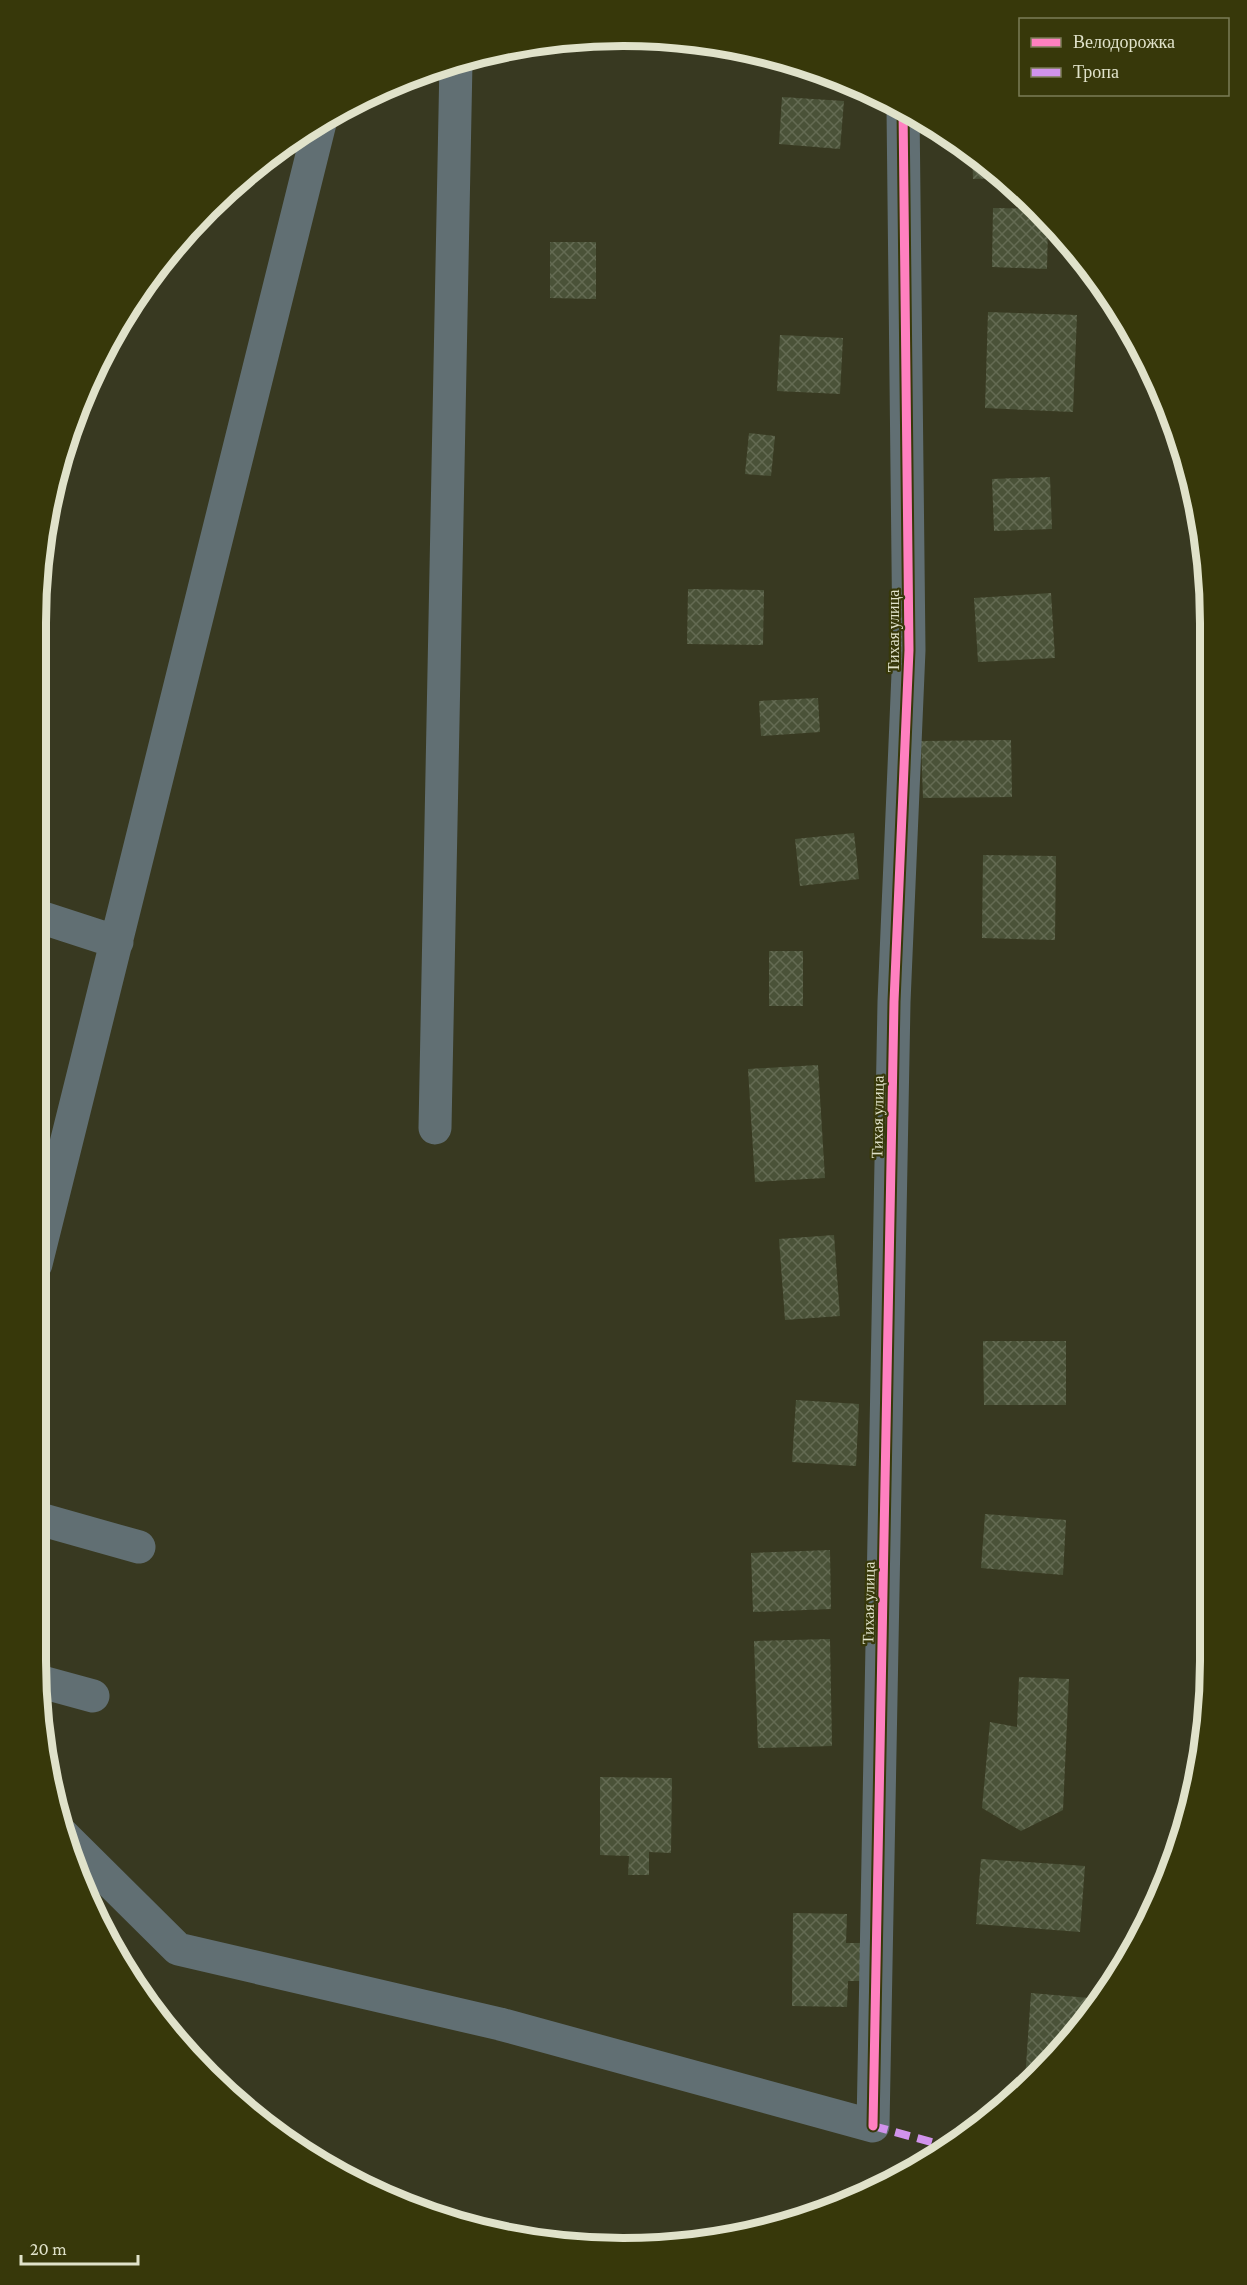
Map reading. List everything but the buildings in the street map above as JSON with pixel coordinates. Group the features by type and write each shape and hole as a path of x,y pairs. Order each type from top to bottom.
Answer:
{"street":[{"path":"435,1128 456,72"},
{"name":"Тихая улица","path":"78,1849 178,1949 500,2024 873,2126 894,1002 909,650 903,119"},
{"path":"46,1224 317,135"},
{"path":"46,919 117,942"},
{"path":"46,1521 139,1547"},
{"path":"47,1684 93,1696"}],"marked path":[{"path":"873,2126 939,2144"}],"cycle path":[{"path":"873,2126 894,1002 909,650 903,119"}]}
